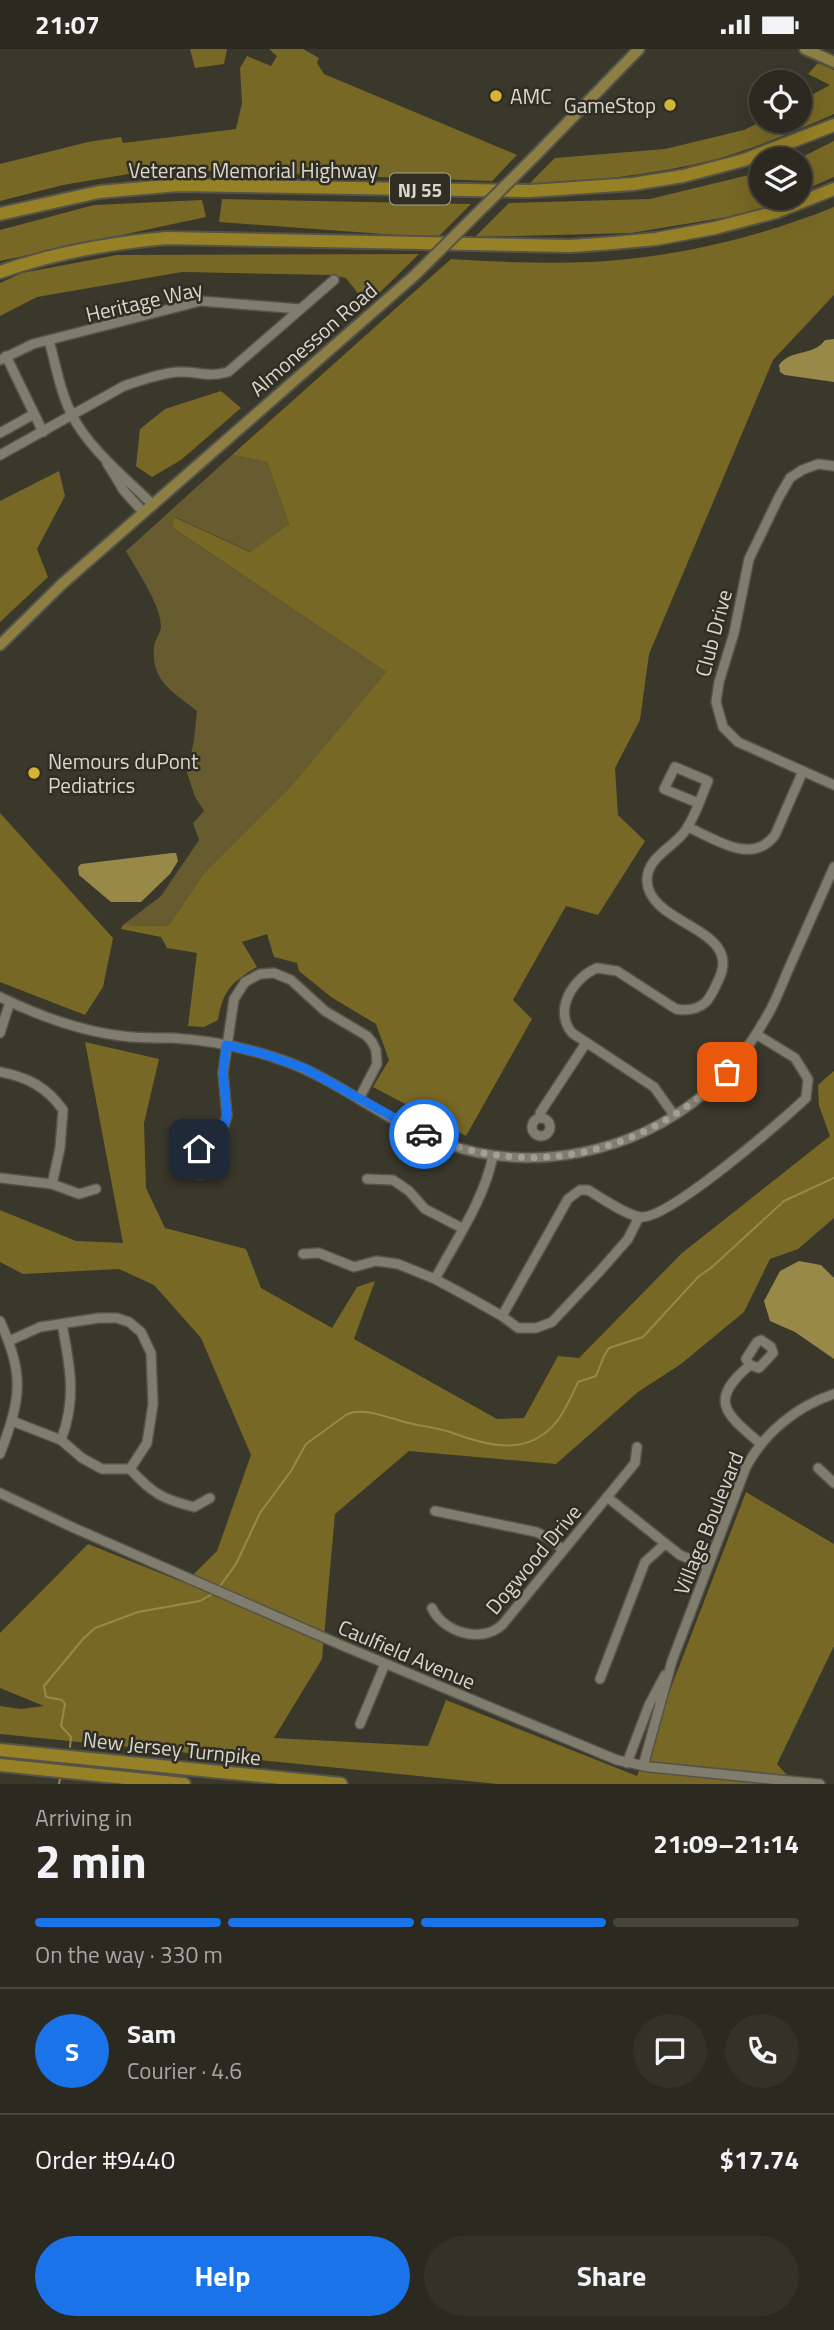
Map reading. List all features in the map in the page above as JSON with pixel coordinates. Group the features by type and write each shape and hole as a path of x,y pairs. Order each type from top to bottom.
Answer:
{"highway":[{"name":"Veterans Memorial Highway","path":"0,214 99,192 178,185 530,191 633,184 683,176 744,160 834,125"},
{"path":"0,272 119,242 167,238 571,246 656,239 749,219 799,204 834,189"},
{"name":"New Jersey Turnpike","path":"0,1750 341,1784"},
{"name":"New Jersey Turnpike","path":"0,1765 184,1784"}],"main road":[{"name":"Almonesson Road","path":"0,645 62,584 415,275 639,49"},
{"path":"805,49 834,62"}],"street":[{"path":"0,456 124,386 179,372 212,376 228,372 334,280"},
{"name":"Heritage Way","path":"3,358 33,344 201,301 300,309"},
{"path":"49,341 72,416 105,459 124,491 144,513"},
{"path":"3,358 43,432"},
{"path":"0,433 34,414"},
{"path":"105,459 153,505"},
{"name":"Club Drive","path":"834,466 818,464 802,470 790,478 779,496 749,559 734,633 716,690 719,716 732,738 834,785"},
{"path":"674,1115 654,1087 569,1031 563,1012 566,1001 580,979 592,970 604,968 617,971 669,1005 687,1010 706,1001 721,976 723,961 715,943 660,906 648,890 647,874 650,865 688,827 708,782 675,767 664,789 698,803"},
{"path":"688,827 738,849 752,851 762,848 775,835 803,771"},
{"path":"821,778 834,777"},
{"path":"0,1033 5,1000 89,1030 130,1037 176,1038 226,1045 261,1053 304,1068 441,1142 493,1156 545,1157 583,1153 643,1133 674,1115 705,1094 733,1064 769,1014 834,867"},
{"path":"219,1143 192,1152 188,1159 192,1171 203,1174 210,1170 219,1143 227,1115 223,1073 234,999 242,985 260,974 274,973 296,983 326,1010 367,1035 376,1050 377,1064 359,1099"},
{"path":"502,1316 568,1199 580,1190 588,1190 639,1217 653,1215 680,1199 779,1125 806,1098 808,1079 795,1058 756,1034"},
{"path":"541,1118 540,1113 586,1043"},
{"path":"0,1072 15,1074 40,1085 51,1093 63,1110 60,1149 52,1184"},
{"path":"199,1149 210,1154 212,1163"},
{"path":"435,1279 489,1177 493,1156"},
{"path":"0,1178 52,1184 79,1194 96,1189"},
{"path":"367,1179 393,1180 409,1191 425,1209 462,1228"},
{"path":"303,1254 319,1253 354,1266 376,1261 387,1262 435,1279 502,1316 518,1328 536,1328 552,1322 628,1239 639,1217"},
{"path":"9,1341 40,1327 99,1318 117,1318 129,1322 141,1332 151,1353 153,1404 147,1443 130,1469"},
{"path":"0,1321 9,1341 18,1385 17,1403 0,1454"},
{"path":"61,1440 70,1416 72,1379 62,1324"},
{"path":"750,1365 726,1390 725,1403 738,1424 761,1444"},
{"name":"Village Boulevard","path":"643,1766 672,1661 740,1479 761,1444 797,1412 834,1394"},
{"path":"12,1421 61,1440 82,1458 102,1469 130,1469 149,1490 176,1502 194,1507 210,1498"},
{"name":"Dogwood Drive","path":"432,1608 437,1619 470,1635 494,1633 635,1463 637,1447"},
{"path":"818,1468 834,1482"},
{"name":"Caulfield Avenue","path":"0,1493 385,1664 626,1763 820,1784"},
{"path":"607,1497 665,1545 680,1555 708,1566"},
{"path":"436,1511 536,1532 564,1550"},
{"path":"600,1679 645,1562 665,1545"},
{"name":"Village Boulevard","path":"626,1763 649,1705 672,1661"},
{"path":"360,1724 385,1664"}],"shaded area":[{"path":"190,49 227,49 224,64 195,68"},
{"path":"269,49 303,49 319,58 317,63 324,74 517,155 492,181 158,169 63,185 0,201 0,164 88,142 121,137 123,143 236,129 242,103 240,68 247,56 271,66 277,56"},
{"path":"818,63 834,70 834,114 812,124 812,95 830,85 812,76 812,70"},
{"path":"749,128 749,133 790,133 743,151 667,170 527,186 555,158 665,149"},
{"path":"834,141 834,177 812,187 812,152"},
{"path":"749,175 749,210 759,210 631,233 475,237 509,203 650,199"},
{"path":"222,199 471,204 437,238 219,222"},
{"path":"202,200 206,217 0,261 0,230 94,205"},
{"path":"834,207 834,295 773,360 649,654 640,720 615,768 618,815 645,841 598,915 566,906 513,1000 532,1019 466,1136 373,1087 389,1060 376,1024 331,997 299,971 297,963 274,957 267,934 242,942 257,967 230,988 218,1020 204,1027 188,1026 197,953 167,948 161,937 121,929 123,925 168,926 204,873 292,785 386,672 172,527 174,517 250,552 289,524 267,462 232,455 451,259 573,263 652,256 745,237"},
{"path":"419,254 367,305 346,278 331,275 182,272 37,297 0,316 0,283 22,273 117,255"},
{"path":"834,339 834,382 780,372 779,365 784,360 815,348 825,340"},
{"path":"221,391 241,408 181,460 152,477 136,466 140,429 165,409"},
{"path":"232,455 267,462 289,524 251,552 175,517 172,527 386,672 292,785 204,873 168,926 123,925 161,896 199,840 193,823 204,811 195,797 187,773 197,711 165,685 156,669 155,643 161,629 160,617 142,577 126,551"},
{"path":"59,471 65,496 37,549 48,577 0,622 0,501"},
{"path":"0,813 113,938 103,987 85,1015 0,982"},
{"path":"176,853 178,861 170,874 141,902 111,902 79,875 78,867 81,864"},
{"path":"85,1042 159,1059 144,1123 146,1188 165,1228 246,1249 261,1288 332,1328 357,1287 375,1281 354,1339 497,1419 524,1418 558,1356 579,1358 682,1253 830,1136 819,1106 818,1085 834,1071 834,1218 798,1249 770,1259 744,1312 681,1364 638,1392 556,1464 409,1451 335,1514 322,1659 274,1738 428,1746 446,1700 637,1776 746,1492 834,1544 834,1646 777,1764 794,1783 804,1784 498,1784 0,1734 0,1706 21,1709 44,1706 0,1688 0,1633 88,1544 185,1583 217,1551 251,1455 201,1338 154,1285 119,1269 23,1274 0,1262 0,1210 76,1241 123,1243"},
{"path":"799,1261 821,1265 834,1278 834,1359 795,1332 770,1321 764,1301 780,1271"}],"waterway":[{"path":"220,1586 236,1564 260,1513 291,1471 306,1444 346,1415 372,1413 507,1446 534,1440 547,1432 558,1420 578,1382 596,1376 609,1348 643,1337 699,1276 784,1201 834,1178"},
{"path":"70,1747 71,1737 61,1726 65,1704 62,1700 46,1697 44,1686 83,1639 95,1628 138,1612 200,1601 214,1593"},
{"path":"59,1784 60,1779"}],"way so far":[{"path":"424,1134 448,1145 493,1156 540,1157 583,1153 643,1133 705,1094 727,1072"}],"place":[{"name":"AMC","path":"496,96"},
{"name":"GameStop","path":"670,105"},
{"name":"Nemours duPont Pediatrics","path":"34,773"}],"route":[{"path":"199,1149 219,1143 225,1127 227,1111 223,1073 226,1045 261,1053 304,1068 424,1134"}]}
